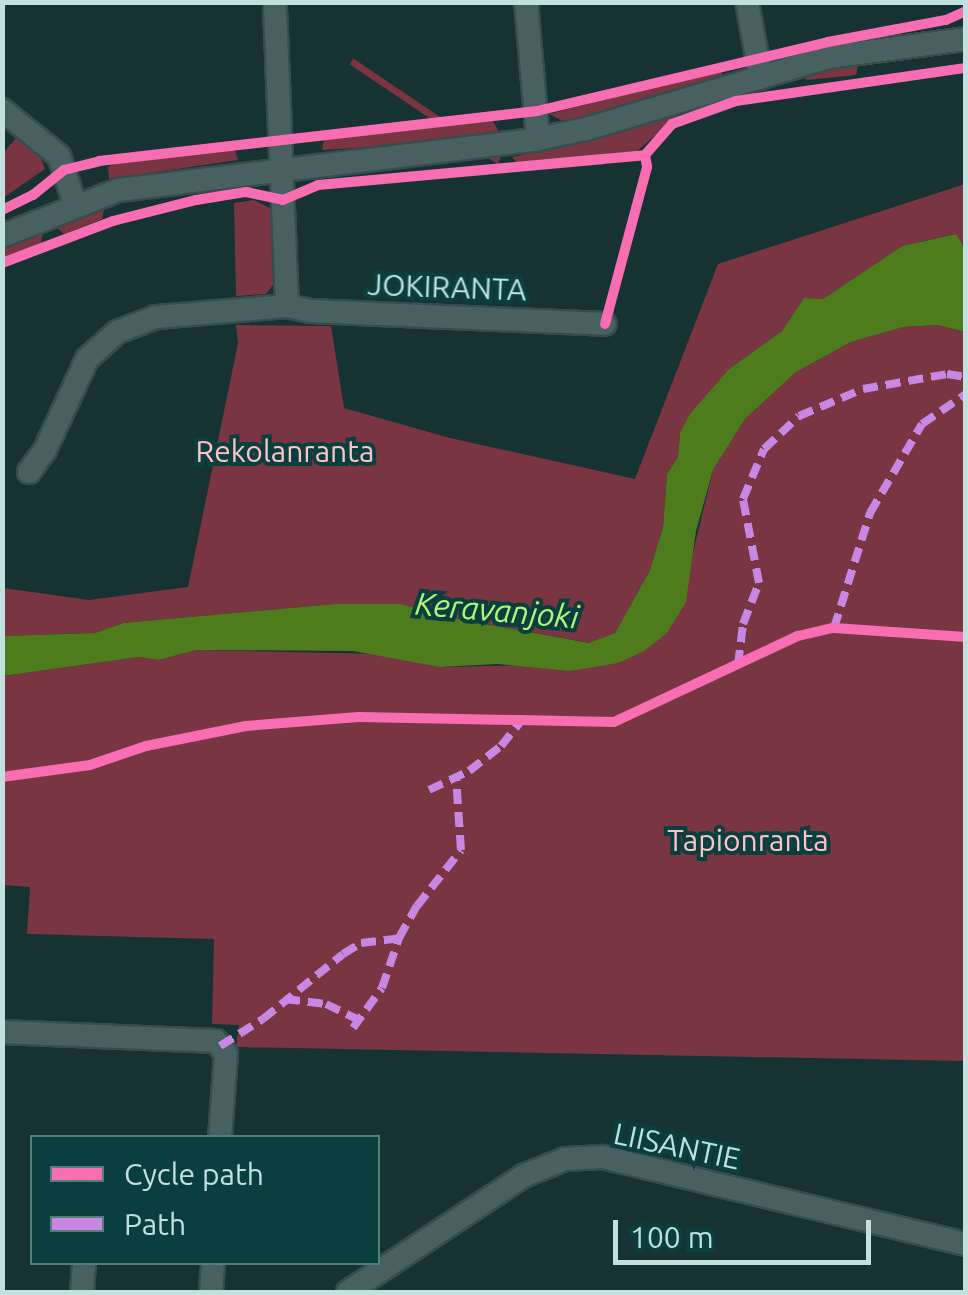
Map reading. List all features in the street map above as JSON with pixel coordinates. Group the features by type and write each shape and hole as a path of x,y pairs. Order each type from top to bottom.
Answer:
{"street":[{"path":"276,2 286,306"},
{"path":"526,2 538,139"},
{"path":"747,2 761,78"},
{"path":"2,236 75,204 119,190 538,139 586,129 830,57 966,39"},
{"path":"2,110 58,156 75,204"},
{"name":"JOKIRANTA","path":"29,472 45,450 87,359 117,332 156,318 286,306 605,324"},
{"path":"2,1032 216,1040 226,1054 220,1135"},
{"name":"LIISANTIE","path":"348,1292 523,1176 565,1159 603,1158 966,1244"},
{"path":"82,1292 84,1265"},
{"path":"211,1292 213,1265"}],"green space":[{"path":"353,58 501,158 497,164 350,64"},
{"path":"859,60 856,75 807,80 799,75"},
{"path":"721,71 724,77 592,118 565,122 549,114"},
{"path":"687,108 636,152 517,163 512,157 555,148"},
{"path":"493,121 499,132 442,143 322,150 324,138"},
{"path":"17,137 40,156 45,169 3,198 3,153"},
{"path":"235,151 238,160 109,179 108,167 115,163"},
{"name":"Rekolanranta","path":"965,184 965,249 955,234 902,246 823,299 804,298 782,331 729,369 680,433 678,457 667,474 663,527 650,570 615,633 590,643 448,617 401,604 335,604 123,623 95,633 3,636 3,588 89,600 188,587 238,343 236,325 331,326 344,408 450,438 635,479 718,264"},
{"path":"254,200 272,209 276,281 266,294 236,296 234,203"},
{"path":"104,210 102,219 64,234 56,227"},
{"path":"43,232 41,243 3,258 3,248"},
{"name":"Tapionranta","path":"938,325 965,332 965,1061 236,1047 239,1025 212,1024 214,939 27,934 30,887 3,885 3,676 139,657 159,660 196,650 386,654 440,667 618,663 690,565 713,470 745,419 796,372 851,342 902,327"}],"shaded area":[{"path":"956,234 965,249 965,332 938,325 903,327 851,342 796,372 745,419 713,470 696,531 686,602 667,633 644,651 618,663 570,671 498,664 440,667 353,651 196,650 159,660 139,657 3,676 3,636 95,633 123,623 334,604 401,604 448,617 589,643 615,633 650,570 663,527 667,474 678,457 680,433 690,414 729,369 782,331 804,298 823,299 902,246"}],"marked path":[{"path":"738,665 743,624 759,583 743,499 764,449 799,416 863,389 947,374 966,377"},
{"path":"834,628 870,513 922,424 966,394"},
{"path":"429,790 469,771 501,746 522,720"},
{"path":"353,1028 382,988 399,938 417,906 461,850 456,777"},
{"path":"220,1046 263,1019 361,943 399,938"},
{"path":"285,999 326,1004 359,1020"}],"cycle path":[{"path":"2,210 33,195 64,170 99,161 537,111 828,42 946,20 966,11"},
{"path":"2,263 113,221 196,200 246,192 283,200 318,185 645,155 672,124 736,101 966,68"},
{"path":"605,324 647,167 645,155"},
{"path":"2,777 90,765 146,746 246,726 359,717 614,722 798,636 834,628 966,637"}],"water label":[{"name":"Keravanjoki","path":"497,610"}]}
